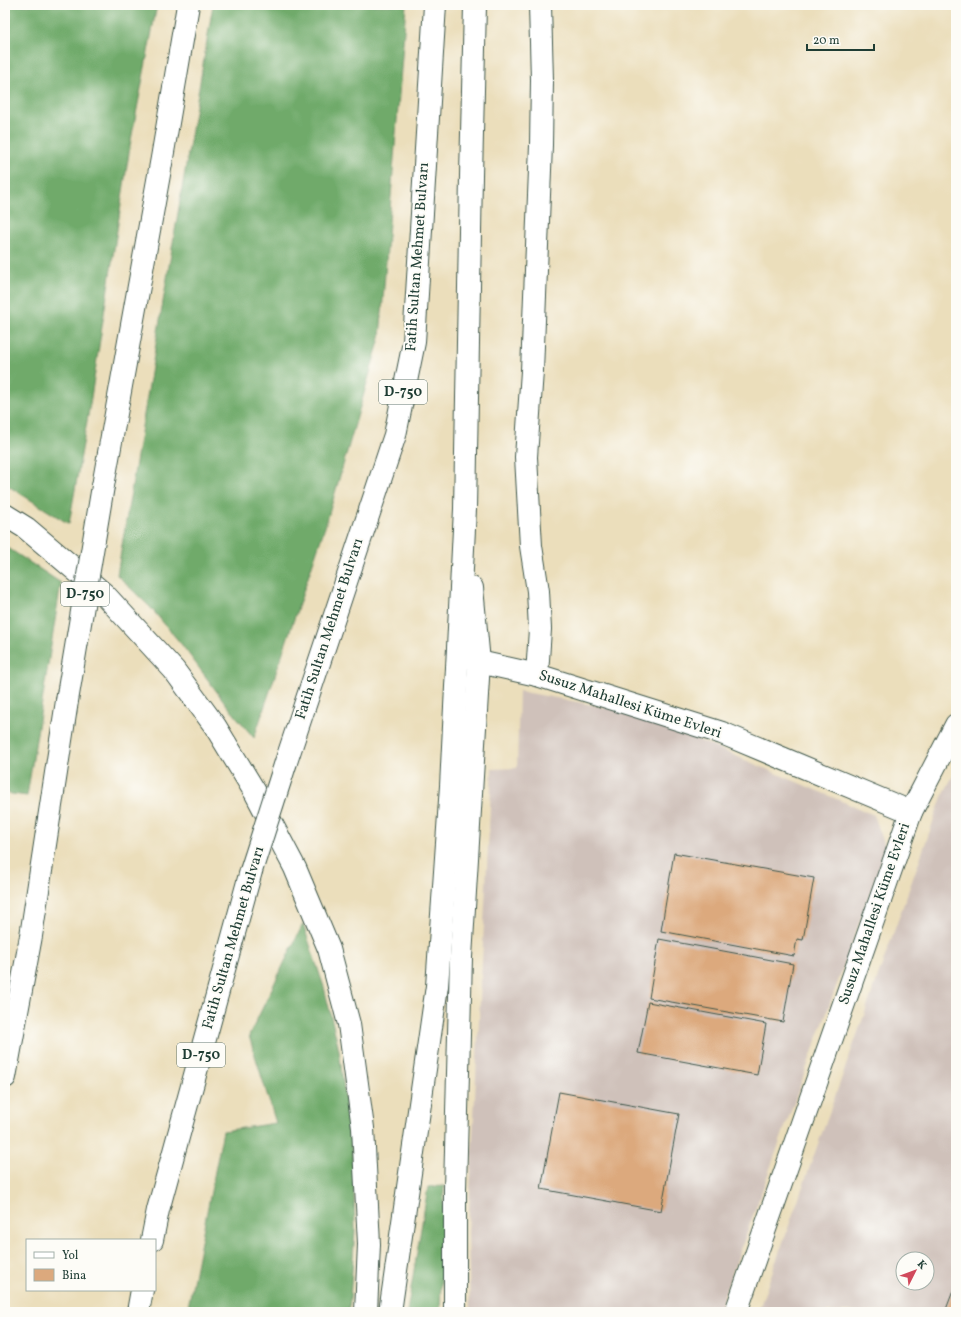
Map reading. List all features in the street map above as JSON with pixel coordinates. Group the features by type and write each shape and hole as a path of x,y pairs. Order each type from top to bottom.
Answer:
{"main road":[{"name":"D-750","path":"5,1077 31,936 67,701 103,486 188,5"},
{"name":"Fatih Sultan Mehmet Bulvarı","path":"152,1239 158,1210 251,871 395,435 414,342 435,5"},
{"path":"390,1312 437,986 451,786 465,509 475,5"},
{"path":"537,674 540,629 538,591 531,546 526,456 532,371 541,145 542,80 540,5"},
{"path":"455,1312 455,1190 461,957 479,662 465,509"},
{"path":"5,515 26,528 105,594 174,670 215,726 256,792 295,868 329,949 349,1024 363,1128 369,1244 366,1312"},
{"name":"Susuz Mahallesi Küme Evleri","path":"479,662 537,674 722,733 910,812 736,1312"},
{"path":"910,812 956,725"},
{"path":"138,1312 142,1291"}],"shaded area":[{"path":"519,691 635,713 874,815 886,849 718,1312 470,1312 468,1232 492,769 517,768"},
{"path":"956,770 956,1312 758,1312 942,797"}],"green space":[{"path":"5,5 157,5 131,140 90,404 69,524 5,484"},
{"path":"213,5 406,5 380,338 326,524 254,738 226,704 182,645 150,607 117,575"},
{"path":"5,546 61,583 27,796 5,793"},
{"path":"303,924 324,987 339,1050 353,1162 355,1230 349,1312 187,1312 223,1131 276,1123 249,1036"},
{"path":"444,1186 440,1312 407,1312 428,1187"}],"building":[{"path":"674,853 814,878 803,940 797,939 794,956 661,931"},
{"path":"659,939 793,964 783,1022 649,998"},
{"path":"648,1002 766,1024 757,1075 638,1053"},
{"path":"559,1092 679,1114 661,1211 541,1189"},
{"path":"953,1291 956,1293 956,1312 945,1312"}]}
